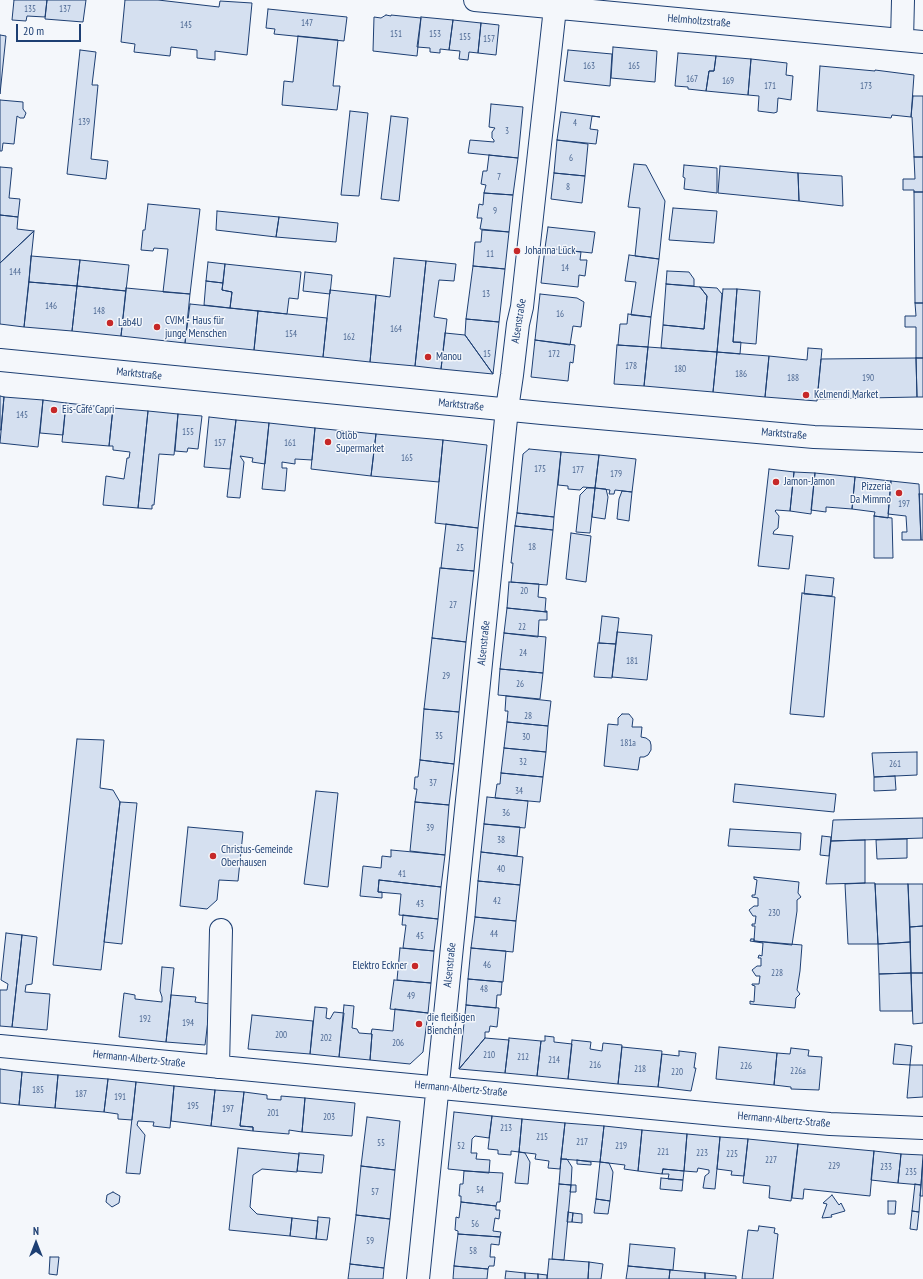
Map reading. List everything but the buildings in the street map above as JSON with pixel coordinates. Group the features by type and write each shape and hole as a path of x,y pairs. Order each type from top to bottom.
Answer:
{"street":[{"name":"Helmholtzstraße","path":"474,0 913,41"},
{"path":"903,0 913,41"},
{"name":"Alsenstraße","path":"418,1279 507,410 518,324 522,308 555,8"},
{"name":"Marktstraße","path":"0,360 507,410 814,437 923,441"},
{"path":"218,1067 221,930"},
{"name":"Hermann-Albertz-Straße","path":"0,1046 830,1124 923,1128"}],"place":[{"name":"Johanna Lück","path":"517,251"},
{"name":"Lab4U","path":"110,323"},
{"name":"CVJM - Haus für junge Menschen","path":"157,327"},
{"name":"Manou","path":"428,357"},
{"name":"Kelmendi Market","path":"806,395"},
{"name":"Eis-Café Capri","path":"54,410"},
{"name":"Otlob Supermarket","path":"328,442"},
{"name":"Jamon-Jamon","path":"776,482"},
{"name":"Pizzeria Da Mimmo","path":"899,493"},
{"name":"Christus-Gemeinde Oberhausen","path":"213,856"},
{"name":"Elektro Eckner","path":"415,966"},
{"name":"die fleißigen Bienchen","path":"419,1024"}]}
